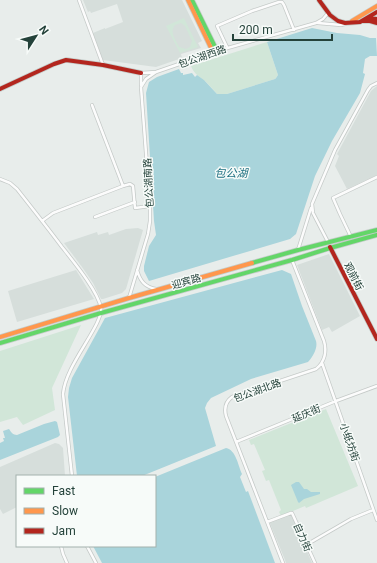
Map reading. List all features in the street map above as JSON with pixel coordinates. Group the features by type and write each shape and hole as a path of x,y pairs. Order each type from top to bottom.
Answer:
{"main road":[{"path":"188,0 215,51"},
{"path":"192,0 215,51"},
{"path":"319,0 328,13 338,21 348,23 368,18 377,19"},
{"path":"359,20 377,6"},
{"path":"368,18 377,12"},
{"path":"359,20 377,23"},
{"path":"0,89 64,60 103,65 141,73"},
{"name":"迎宾路","path":"0,337 129,298 298,250 377,230"},
{"name":"迎宾路","path":"0,343 377,235"},
{"name":"观前街","path":"328,242 375,331 377,339"}],"street":[{"path":"79,0 103,65"},
{"path":"228,47 218,26 252,11 279,2 282,2 284,5 294,30"},
{"name":"包公湖西路","path":"141,73 156,72 228,47 316,23 323,19 328,13"},
{"path":"316,23 341,25 348,23"},
{"path":"142,87 147,77 156,72"},
{"name":"包公湖南路","path":"129,298 148,234 150,221 141,73"},
{"path":"298,250 312,204 339,143 368,90 371,86 377,83"},
{"path":"92,104 123,186"},
{"path":"351,237 333,198 377,177"},
{"path":"0,180 5,180 13,185 42,221 82,273 101,307 101,313 97,323 68,375 64,387 63,394 72,475"},
{"path":"42,221 52,213 130,184 133,186 135,208 150,206"},
{"path":"95,218 135,202"},
{"path":"312,204 313,213 328,242"},
{"path":"292,260 324,341 326,353 322,363"},
{"path":"137,270 144,284 159,290"},
{"name":"小纸坊街","path":"322,363 377,520"},
{"name":"包公湖北路","path":"283,563 236,442 225,412 225,405 235,396 316,369 322,363"},
{"name":"延庆街","path":"236,442 377,386"},
{"path":"306,545 351,519 373,510"},
{"name":"自力街","path":"267,522 291,512 314,563"},
{"path":"61,547 68,563"},
{"path":"88,547 96,563"}],"shaded area":[{"path":"83,0 182,0 202,41 198,43 201,48 181,54 182,58 156,67 103,60 93,33 123,22 117,4 91,13 90,11 88,12"},
{"path":"377,86 377,175 347,189 335,166 339,156 337,154 371,91"},
{"path":"138,228 143,230 126,289 122,293 101,299 93,283 64,243 97,232 98,235 108,232 109,235 126,229"},
{"path":"329,254 360,316 332,332 329,327 322,330 297,265"},
{"path":"76,270 94,299 17,322 8,291"},
{"path":"55,443 59,444 63,448 65,475 16,475 16,508 3,514 0,509 0,467"},
{"path":"290,512 312,563 286,563 269,521"}],"green space":[{"path":"184,18 198,47 180,53 166,26","holes":["181,23 185,26 192,41 190,47 186,49 179,47 173,33 173,28 175,25"]},
{"path":"267,42 278,75 275,79 227,94 217,94 192,69 191,66"},
{"path":"81,325 52,388 55,410 23,425 17,417 0,422 0,351"},
{"path":"326,409 358,486 306,508 305,506 281,516 279,512 281,510 269,480 266,481 262,471 265,470 254,444 251,445 249,440"}],"water":[{"name":"包公湖","path":"312,28 376,38 377,56 370,56 365,59 363,73 365,74 360,93 332,141 315,176 296,234 290,239 149,281 144,271 144,266 149,246 156,235 146,93 149,82 157,77 179,69 183,75 192,73 195,77 197,75 217,94 227,94 275,79 278,75 267,42"},
{"path":"282,270 291,274 316,341 316,347 312,358 308,362 251,379 211,398 205,408 216,446 144,475 77,475 68,397 69,388 72,378 105,318"},
{"path":"55,421 57,422 60,435 58,437 0,460 0,443 4,441 3,438 5,438 3,431 9,429 13,434 17,435"},
{"path":"226,448 229,449 236,458 242,474 240,477 246,492 248,491 275,563 102,563 94,547 156,547 156,477"},
{"path":"299,482 304,489 311,492 320,492 320,494 304,499 299,503 291,485"}],"traffic: fast":[{"path":"192,0 217,51"},
{"path":"252,263 377,230"},
{"path":"0,343 377,235"}],"traffic: slow":[{"path":"188,0 213,52"},
{"path":"352,21 377,6"},
{"path":"0,337 252,263"}],"traffic: jam":[{"path":"319,0 330,15 338,21 345,23 360,22 377,12"},
{"path":"368,18 377,19"},
{"path":"363,21 377,23"},
{"path":"0,89 66,60 103,65 141,73"},
{"path":"330,247 377,339"}]}
